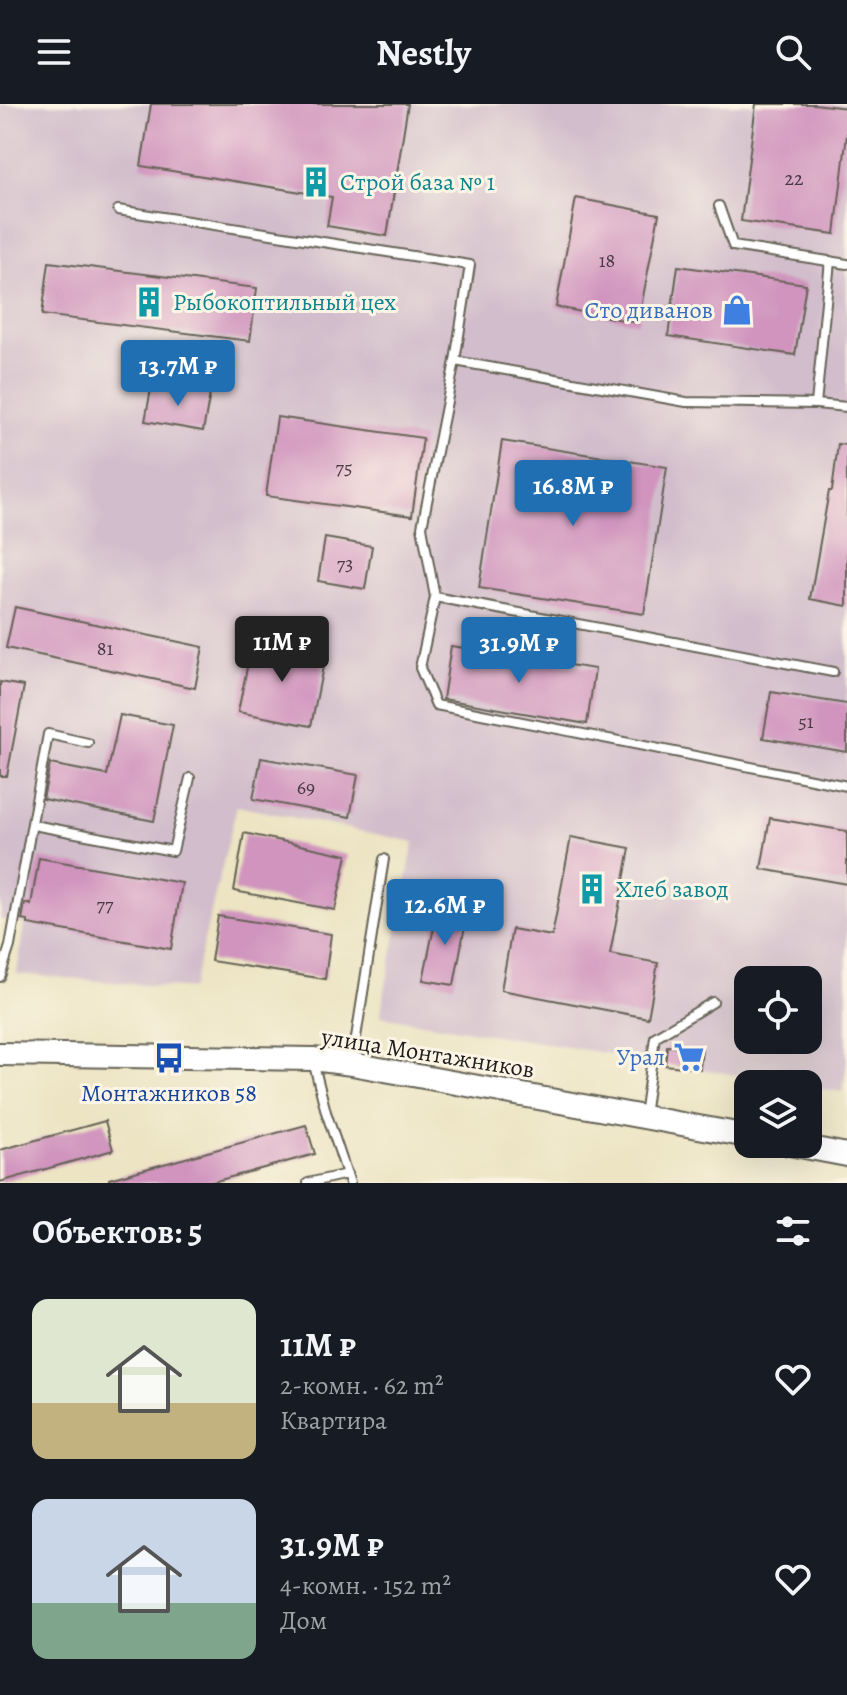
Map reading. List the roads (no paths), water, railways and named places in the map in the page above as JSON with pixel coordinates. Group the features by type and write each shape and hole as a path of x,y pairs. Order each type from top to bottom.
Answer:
{"street":[{"name":"улица Монтажников","path":"0,1054 313,1059 734,1133"},
{"path":"822,1150 847,1155"}],"lane":[{"path":"719,206 733,246 847,264"},
{"path":"118,210 470,265 455,361 422,527 435,597 420,668 436,705 847,786"},
{"path":"816,404 830,261"},
{"path":"455,361 686,402 847,407"},
{"path":"435,597 833,672"},
{"path":"0,977 10,946 48,734 88,743"},
{"path":"33,825 173,851 190,778"},
{"path":"352,1064 384,859"},
{"path":"0,944 10,946"},
{"path":"644,1117 655,1037 713,1002"},
{"path":"308,1183 348,1178 326,1112 313,1059"}],"place":[{"name":"Строй база № 1","path":"316,182"},
{"name":"Рыбокоптильный цех","path":"149,302"},
{"name":"Сто диванов","path":"737,310"},
{"name":"Хлеб завод","path":"592,889"},
{"name":"Урал","path":"689,1057"},
{"name":"Монтажников 58","path":"169,1058"}]}
